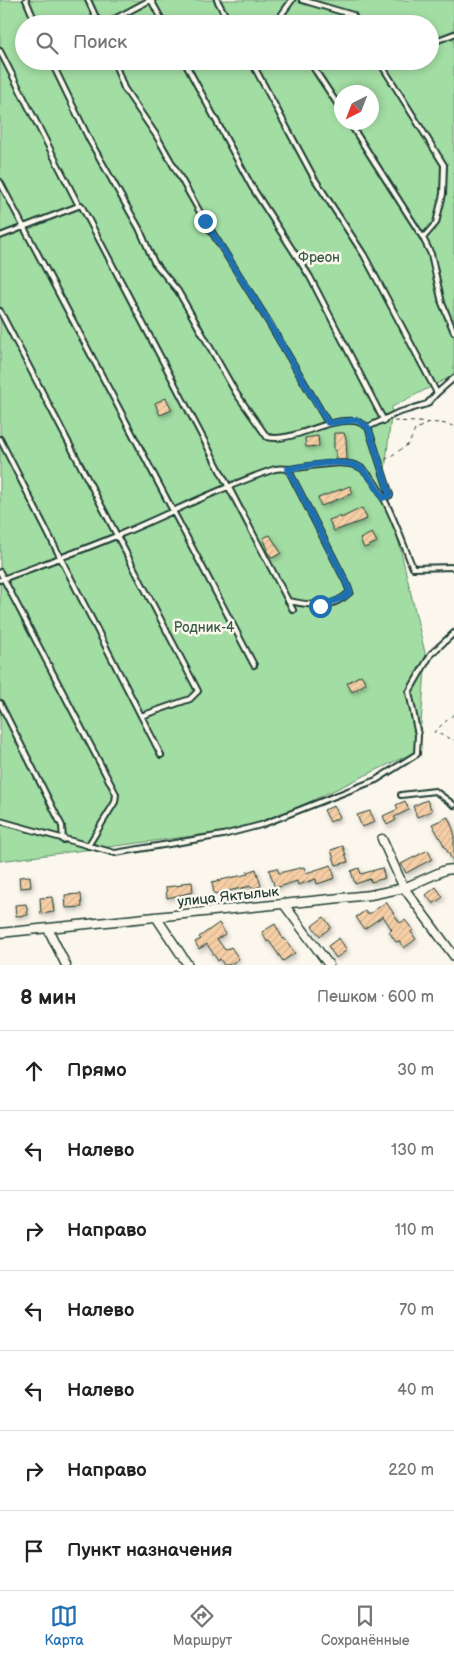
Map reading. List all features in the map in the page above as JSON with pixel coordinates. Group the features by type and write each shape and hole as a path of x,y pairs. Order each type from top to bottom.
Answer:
{"street":[{"path":"382,839 404,888 454,956"},
{"name":"улица Яктылык","path":"0,933 370,895 404,888 444,870 454,869"},
{"path":"283,903 329,965"},
{"path":"156,917 188,965"},
{"path":"48,929 66,965"}],"lane":[{"path":"26,0 32,15"},
{"path":"88,0 95,15"},
{"path":"122,15 150,0 159,15"},
{"path":"217,0 225,15"},
{"path":"283,15 292,0"},
{"path":"302,0 353,15"},
{"path":"439,40 454,34"},
{"path":"0,51 79,206 81,205 293,610"},
{"path":"55,70 90,141 139,228 154,262 178,291 236,393 267,437 277,439 328,423 356,420 368,427 390,495 383,498"},
{"path":"117,70 124,88 156,135 205,221 268,321 328,423"},
{"path":"189,70 252,187 310,277 384,420"},
{"path":"256,70 314,178 364,255 437,393"},
{"path":"315,70 334,99"},
{"path":"386,70 444,165 443,194 436,222 423,238"},
{"path":"354,130 423,238 431,254 442,303 454,332"},
{"path":"0,182 254,665"},
{"path":"0,236 79,206"},
{"path":"0,311 198,690 190,698 141,716"},
{"path":"368,427 397,413 427,404 454,378"},
{"path":"0,439 161,755"},
{"path":"2,579 62,558 277,468 288,469 336,462 360,467 373,481 383,498 413,568 454,567"},
{"path":"288,469 350,592 343,598 320,606 288,601"},
{"path":"0,572 116,794 115,802 88,846"},
{"path":"0,821 115,853 223,835 262,825 376,780 416,754 418,735 409,692 431,654 454,633"},
{"path":"0,703 62,826 63,840"},
{"path":"401,794 435,791 454,804"}],"path":[{"path":"384,420 441,423 454,426"},
{"path":"379,463 394,456 409,444 415,430 428,422"},
{"path":"454,714 434,732 454,740"}],"green space":[{"name":"Родник-4","path":"0,0 454,0 454,375 392,407 384,480 426,657 419,750 254,828 0,861"}],"building":[{"path":"166,398 172,410 160,415 155,403"},
{"path":"334,433 344,433 347,460 336,460"},
{"path":"318,436 319,446 306,447 305,438"},
{"path":"350,486 353,493 321,506 318,498"},
{"path":"362,508 367,519 334,531 329,520 340,516 341,518"},
{"path":"372,533 377,542 364,548 360,539"},
{"path":"270,535 281,553 272,558 266,550 268,549 263,538"},
{"path":"361,675 366,683 352,692 347,683"},
{"path":"427,800 432,811 417,817 413,806"},
{"path":"405,801 409,810 394,817 396,820 387,825 383,816 398,809 396,805"},
{"path":"334,806 340,817 330,822 324,810"},
{"path":"370,811 375,822 362,827 357,815"},
{"path":"448,817 454,832 454,863 432,824"},
{"path":"343,846 348,862 336,865 331,850"},
{"path":"428,850 432,859 406,873 401,864"},
{"path":"331,865 335,878 317,884 316,879 298,885 297,881 275,888 269,870 277,868 279,873 304,867 306,873"},
{"path":"359,868 361,874 382,868 385,878 371,882 370,879 355,884 351,871"},
{"path":"256,869 261,886 252,889 251,886 214,894 212,882 248,874 247,872"},
{"path":"30,876 31,887 20,888 19,877"},
{"path":"192,882 193,892 167,898 166,887"},
{"path":"436,887 443,897 433,904 426,895"},
{"path":"81,894 82,907 66,908 65,895"},
{"path":"52,897 54,912 41,914 40,898"},
{"path":"386,902 400,923 405,920 413,930 411,932 416,939 404,948 399,941 396,942 389,932 392,930 383,916 364,929 356,917 365,911 367,914 371,913"},
{"path":"26,904 28,915 16,916 15,905"},
{"path":"324,917 331,927 320,936 312,926"},
{"path":"219,923 225,934 217,939 225,950 231,947 239,959 229,965 224,965 220,959 218,961 207,944 199,949 195,942"},
{"path":"275,924 283,939 295,953 283,961 269,941 267,942 262,932"},
{"path":"339,938 347,950 336,958 328,946"}],"route":[{"path":"205,221 268,321 328,423 356,420 368,427 390,495 383,498 373,481 360,467 336,462 288,469 350,592 343,598 320,606"}],"park label":[{"name":"Фреон","path":"319,257"}]}
